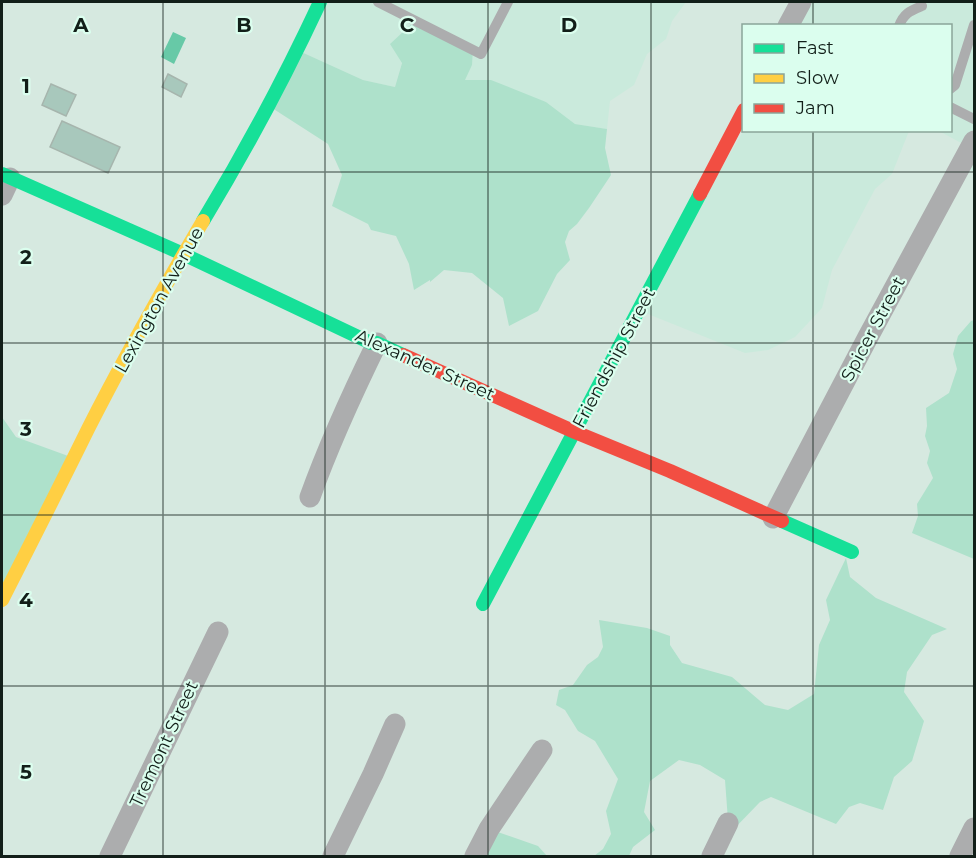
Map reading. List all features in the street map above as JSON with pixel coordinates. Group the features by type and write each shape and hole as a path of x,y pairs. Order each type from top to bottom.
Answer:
{"street":[{"name":"Lexington Avenue","path":"2,600 89,427 183,254 242,156 320,2"},
{"path":"789,24 801,2"},
{"name":"Friendship Street","path":"483,604 742,114"},
{"name":"Spicer Street","path":"773,518 975,141"},
{"name":"Alexander Street","path":"4,182 183,254 371,342 852,552"},
{"path":"310,498 325,456 377,343"},
{"name":"Tremont Street","path":"111,856 218,632"},
{"path":"333,856 395,724"},
{"path":"475,856 489,829 542,750"},
{"path":"712,856 728,823"},
{"path":"960,856 975,828"}],"lane":[{"path":"378,2 481,54 508,2"},
{"path":"900,24 902,17 910,10 922,6"},
{"path":"952,88 975,25"},
{"path":"952,108 975,119"}],"shaded area":[{"path":"317,2 686,2 672,21 666,39 647,54 634,85 610,101 607,129 575,124 546,102 464,80 472,65 402,62 395,87 363,80 297,50"},
{"path":"799,2 974,2 974,172 958,163 963,144 941,132 952,132 952,24 787,24"},
{"path":"418,18 473,47 472,65 465,80 491,80 546,102 575,124 607,129 605,148 611,175 577,224 569,231 565,242 570,260 557,274 538,311 509,326 503,298 472,273 444,270 430,282 430,280 414,290 409,264 396,236 371,230 368,224 332,206 342,175 328,144 272,108 297,50 363,80 395,87 402,63 390,44"},
{"path":"173,32 186,38 174,64 161,57"},
{"path":"743,132 909,132 892,174 875,189 832,270 822,308 795,337 768,350 745,353 638,310"},
{"path":"974,320 974,559 912,533 918,516 917,504 933,478 927,463 930,451 925,436 926,408 949,393 957,369 953,354 958,336"},
{"path":"2,417 16,437 71,457 2,599"},
{"path":"846,558 850,577 876,598 947,629 932,635 907,672 904,692 924,721 912,761 894,777 883,810 860,803 849,807 836,824 771,797 760,802 729,834 725,780 700,765 679,760 650,781 644,812 655,830 633,847 629,856 594,856 603,849 611,834 606,811 618,779 595,741 578,731 565,710 556,705 559,690 573,685 587,665 598,657 603,647 599,620 647,628 670,636 670,645 682,663 732,677 765,705 788,710 814,694 819,645 830,620 826,600"},
{"path":"489,829 538,846 547,856 474,856"}],"building":[{"path":"168,74 187,84 181,97 162,87"},
{"path":"51,84 76,95 66,116 42,105"},
{"path":"62,121 120,147 108,173 50,147"}],"traffic: fast":[{"path":"203,221 264,113 320,2"},
{"path":"2,174 183,254 371,343 377,343 403,355"},
{"path":"483,604 700,194"},
{"path":"782,521 852,552"}],"traffic: slow":[{"path":"2,600 116,376 203,221"}],"traffic: jam":[{"path":"700,194 742,114"},
{"path":"403,355 782,521"}]}
